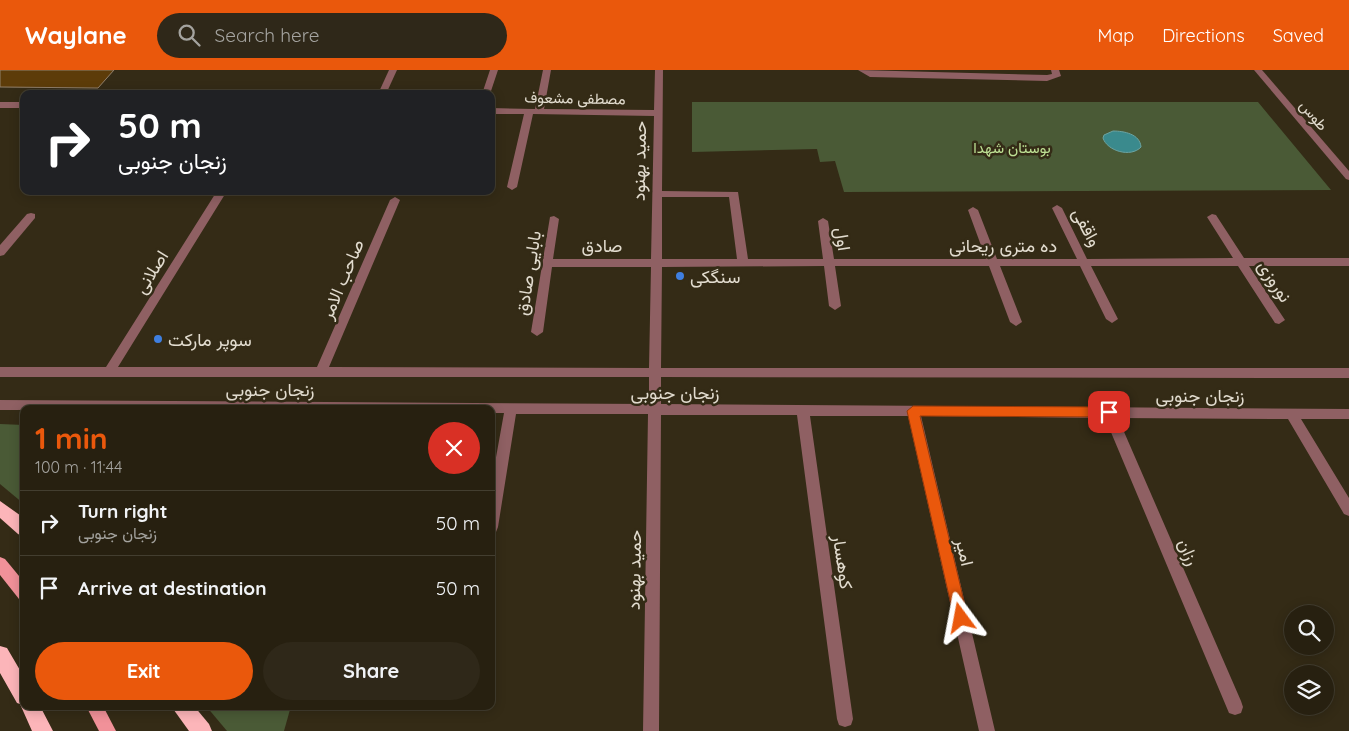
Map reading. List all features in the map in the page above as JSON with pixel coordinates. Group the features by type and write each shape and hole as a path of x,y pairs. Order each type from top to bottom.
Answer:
{"highway":[{"path":"0,508 20,526"},
{"path":"0,655 20,689"},
{"path":"32,710 43,731"},
{"path":"184,710 202,731"}],"main road":[{"path":"0,564 20,589"},
{"path":"96,710 108,731"}],"street":[{"path":"384,90 393,70"},
{"path":"487,90 494,70"},
{"path":"512,188 547,70"},
{"name":"حمید بهنود","path":"651,731 659,70"},
{"path":"862,70 870,74 1047,78 1056,76 1055,70"},
{"name":"طوس","path":"1258,70 1349,177"},
{"path":"0,114 4,105 20,105"},
{"name":"مصطفی مشعوف","path":"495,111 659,113"},
{"path":"658,194 734,194 743,263"},
{"name":"اصلانی","path":"109,372 220,195"},
{"name":"صاحب الامر","path":"321,372 395,200"},
{"name":"واقفی","path":"1057,208 1086,262 1112,319"},
{"path":"973,210 1016,322"},
{"path":"0,252 31,216"},
{"name":"نوروزی","path":"1212,217 1279,320"},
{"name":"بابایی صادق","path":"536,332 554,219"},
{"name":"اول","path":"823,221 835,306"},
{"name":"صادق","path":"548,262 657,263"},
{"name":"ده متری ریحانی","path":"657,263 1349,262"},
{"name":"زنجان جنوبی","path":"0,372 1349,373"},
{"name":"زنجان جنوبی","path":"0,405 20,405"},
{"name":"زنجان جنوبی","path":"495,408 1349,414"},
{"path":"495,502 510,408"},
{"name":"کوهسار","path":"803,410 845,719"},
{"name":"امیر","path":"913,411 988,731"},
{"name":"رزان","path":"1109,412 1235,708"},
{"path":"1291,413 1349,510"}],"green space":[{"name":"بوستان شهدا","path":"692,102 1258,102 1331,190 844,192 835,161 820,162 817,149 692,152"},
{"path":"0,424 20,425 20,501 0,484"},
{"path":"209,710 290,710 284,731 227,731"}],"water":[{"path":"1113,131 1135,136 1141,147 1131,152 1120,152 1114,149 1105,143 1103,138 1104,135"}],"building":[{"path":"0,70 114,70 98,88 0,87"}],"place":[{"name":"سنگکی","path":"680,276"},
{"name":"سوپر مارکت","path":"158,339"}],"route":[{"path":"961,618 913,411 1109,412"}]}
